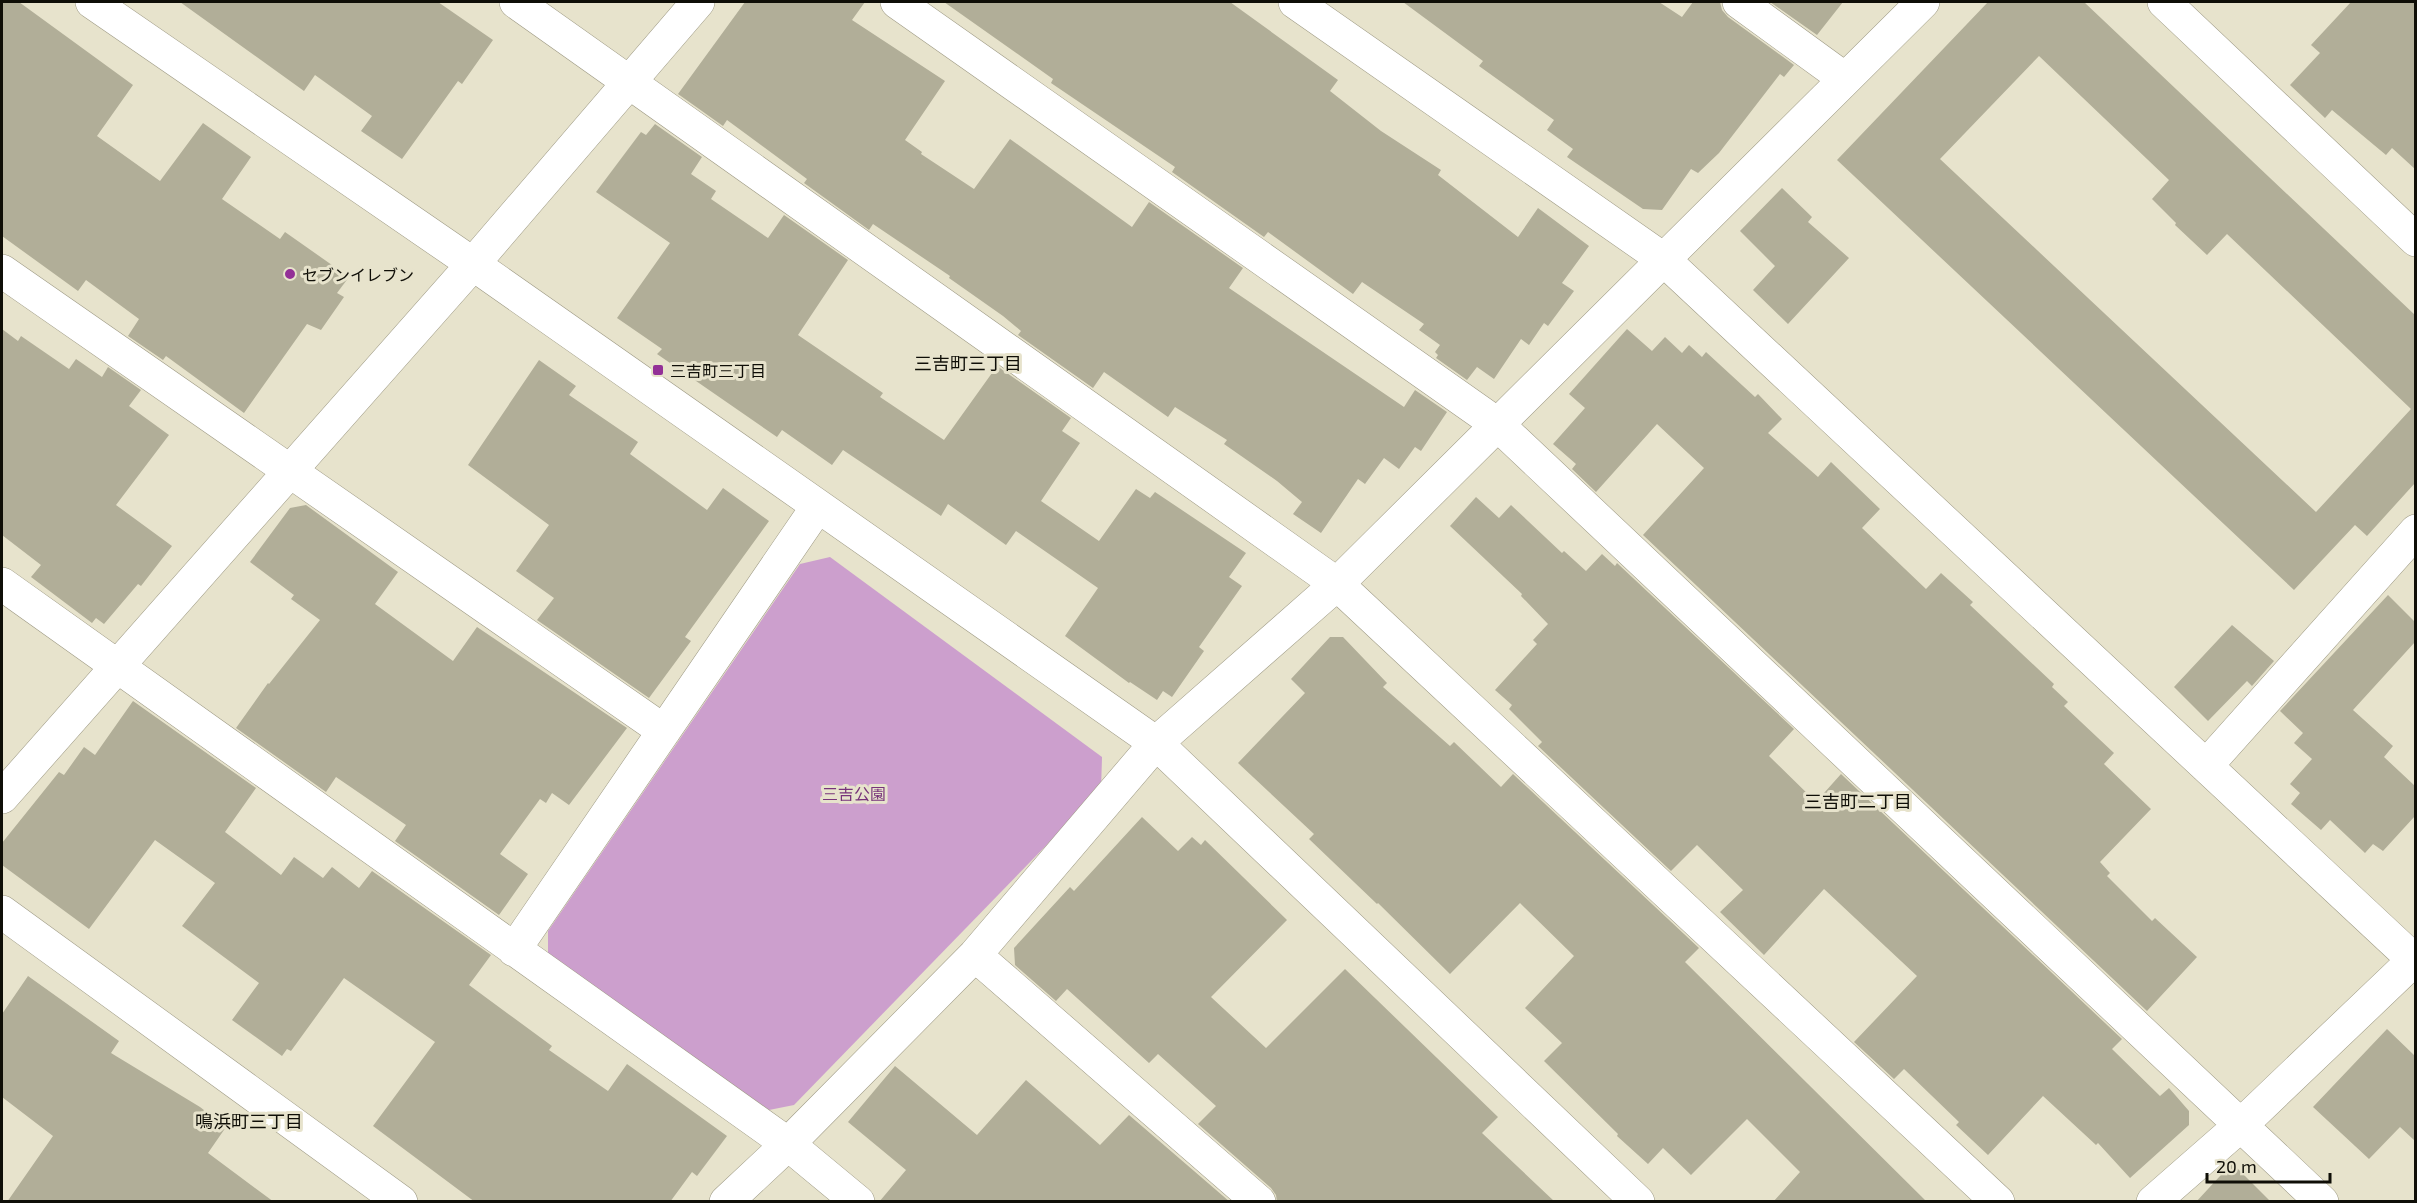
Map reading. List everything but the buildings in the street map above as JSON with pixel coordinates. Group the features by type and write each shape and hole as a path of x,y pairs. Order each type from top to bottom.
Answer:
{"street":[{"path":"92,2 473,264 1156,743 1638,1202"},
{"path":"516,2 1337,584 1998,1202"},
{"path":"2,797 473,264 698,2"},
{"path":"897,2 1497,424 2322,1202"},
{"path":"1295,2 1663,259 2415,960 2241,1125 2153,1202"},
{"path":"1739,2 1845,79"},
{"path":"726,1202 788,1144 975,955 1156,743 1337,584 1923,2"},
{"path":"2164,2 2415,240"},
{"path":"2,271 664,731"},
{"path":"514,950 818,506"},
{"path":"2206,766 2415,531"},
{"path":"2,584 788,1144 858,1202"},
{"path":"2,912 401,1202"},
{"path":"975,955 1260,1202"}],"green space":[{"name":"三吉公園","path":"830,557 1102,757 1101,789 794,1105 769,1110 548,956 548,931 800,564"}],"place":[{"name":"セブンイレブン","path":"290,274"},
{"name":"三吉町三丁目","path":"658,370"}],"district":[{"name":"三吉町三丁目","path":"968,363"},
{"name":"三吉町二丁目","path":"1858,801"},
{"name":"鳴浜町三丁目","path":"249,1121"}]}
